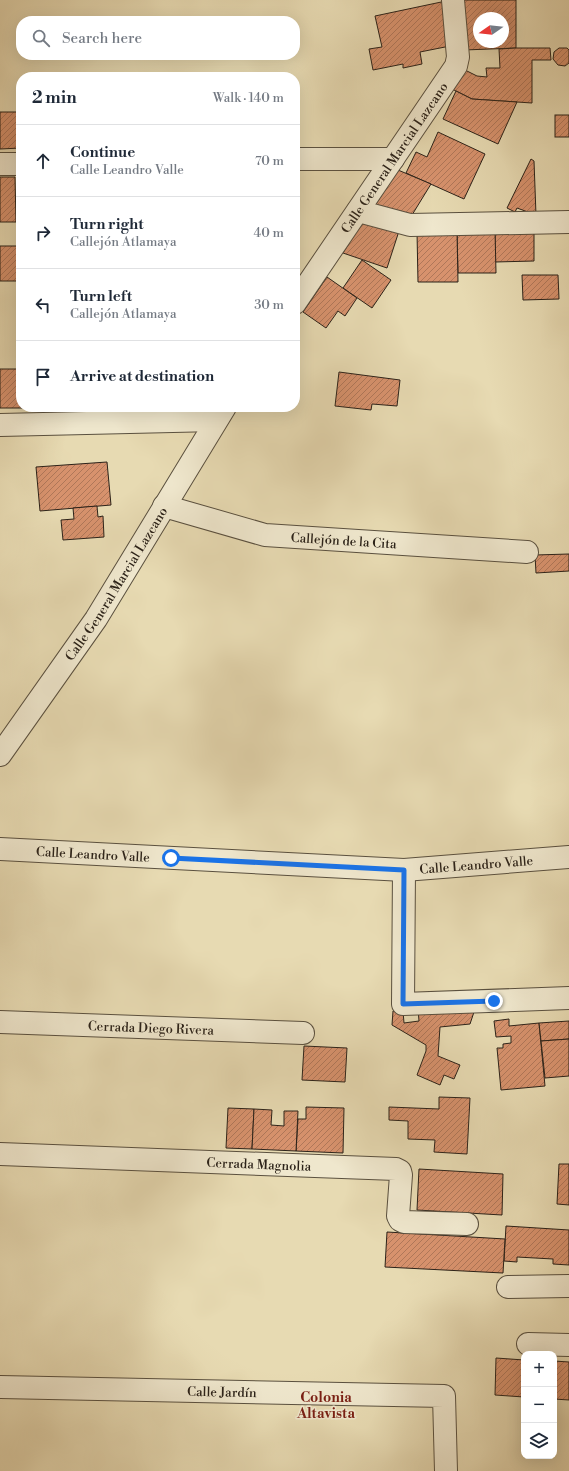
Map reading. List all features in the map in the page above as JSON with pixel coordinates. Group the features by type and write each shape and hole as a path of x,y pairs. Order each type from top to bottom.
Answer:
{"street":[{"name":"Calle General Marcial Lazcano","path":"300,296 456,66 458,57 453,0"},
{"path":"300,159 393,159"},
{"path":"0,164 16,164"},
{"path":"358,211 410,225 569,222"},
{"name":"Calle General Marcial Lazcano","path":"0,755 96,619 220,414"},
{"path":"0,425 220,414"},
{"name":"Callejón de la Cita","path":"164,506 265,535 527,552"},
{"name":"Calle Leandro Valle","path":"0,849 404,870 569,857"},
{"path":"404,870 403,1004 569,998"},
{"name":"Cerrada Diego Rivera","path":"0,1022 303,1033"},
{"name":"Cerrada Magnolia","path":"0,1154 396,1169 400,1171 401,1175 398,1216 400,1220 404,1222 467,1224"},
{"path":"508,1287 569,1286"},
{"path":"528,1344 569,1345"},
{"name":"Calle Jardín","path":"0,1387 444,1396 446,1471"}],"building":[{"path":"461,0 516,0 516,48 464,50"},
{"path":"446,1 450,46 420,52 422,64 403,68 403,64 373,70 369,49 382,47 375,16"},
{"path":"550,48 551,60 532,60 532,103 472,99 452,89 463,69 477,76 487,77 486,68 500,68 499,49"},
{"path":"559,48 567,48 569,50 569,63 565,66 558,65 553,59 554,52"},
{"path":"456,91 472,99 517,102 498,144 443,119"},
{"path":"0,112 16,112 16,148 0,149"},
{"path":"555,115 569,115 569,137 555,137"},
{"path":"438,132 485,154 464,199 406,173 416,152 427,157"},
{"path":"531,159 534,161 536,215 517,208 515,212 507,208"},
{"path":"398,170 431,184 412,215 374,207"},
{"path":"0,177 15,177 16,222 0,222"},
{"path":"363,221 399,231 387,268 343,253"},
{"path":"495,230 534,230 534,261 495,262"},
{"path":"495,230 496,273 458,273 457,231"},
{"path":"457,231 458,282 418,282 417,232"},
{"path":"0,246 16,246 16,281 0,281"},
{"path":"362,260 391,280 372,308 343,288"},
{"path":"522,275 558,275 559,299 523,300"},
{"path":"327,277 357,298 345,316 338,311 326,328 303,312"},
{"path":"0,369 16,369 16,408 0,408"},
{"path":"339,372 400,380 397,406 372,404 371,410 335,406"},
{"path":"107,462 111,505 40,511 36,467"},
{"path":"97,506 98,517 103,516 104,537 63,540 61,520 74,519 73,508"},
{"path":"569,554 569,571 536,573 535,555"},
{"path":"418,1009 474,1012 470,1024 440,1027 438,1056 460,1065 454,1079 444,1075 440,1085 417,1075 426,1051 426,1045 392,1025 393,1011 403,1011 404,1023 419,1021"},
{"path":"509,1019 509,1026 539,1023 545,1086 501,1090 497,1048 503,1048 503,1044 511,1043 511,1036 496,1037 494,1021"},
{"path":"569,1021 569,1039 541,1041 539,1023"},
{"path":"569,1039 569,1076 545,1078 541,1041"},
{"path":"304,1046 347,1048 345,1082 302,1080"},
{"path":"439,1097 470,1098 467,1154 434,1152 435,1140 408,1139 408,1121 389,1120 389,1107 439,1109"},
{"path":"306,1107 344,1108 343,1153 296,1151 298,1119 306,1119"},
{"path":"228,1108 254,1109 252,1149 226,1148"},
{"path":"254,1109 272,1110 271,1125 284,1126 284,1111 298,1111 296,1151 252,1149"},
{"path":"559,1164 569,1164 569,1205 557,1204"},
{"path":"419,1169 503,1174 502,1215 417,1210"},
{"path":"506,1226 569,1230 569,1265 553,1264 553,1259 517,1257 517,1262 504,1261"},
{"path":"387,1232 505,1239 503,1273 385,1267"},
{"path":"496,1358 521,1360 521,1397 495,1395"},
{"path":"557,1361 569,1362 569,1400 557,1399"}],"district":[{"name":"Colonia Altavista","path":"326,1406"}],"route":[{"path":"171,858 404,870 403,1004 494,1001"}]}
